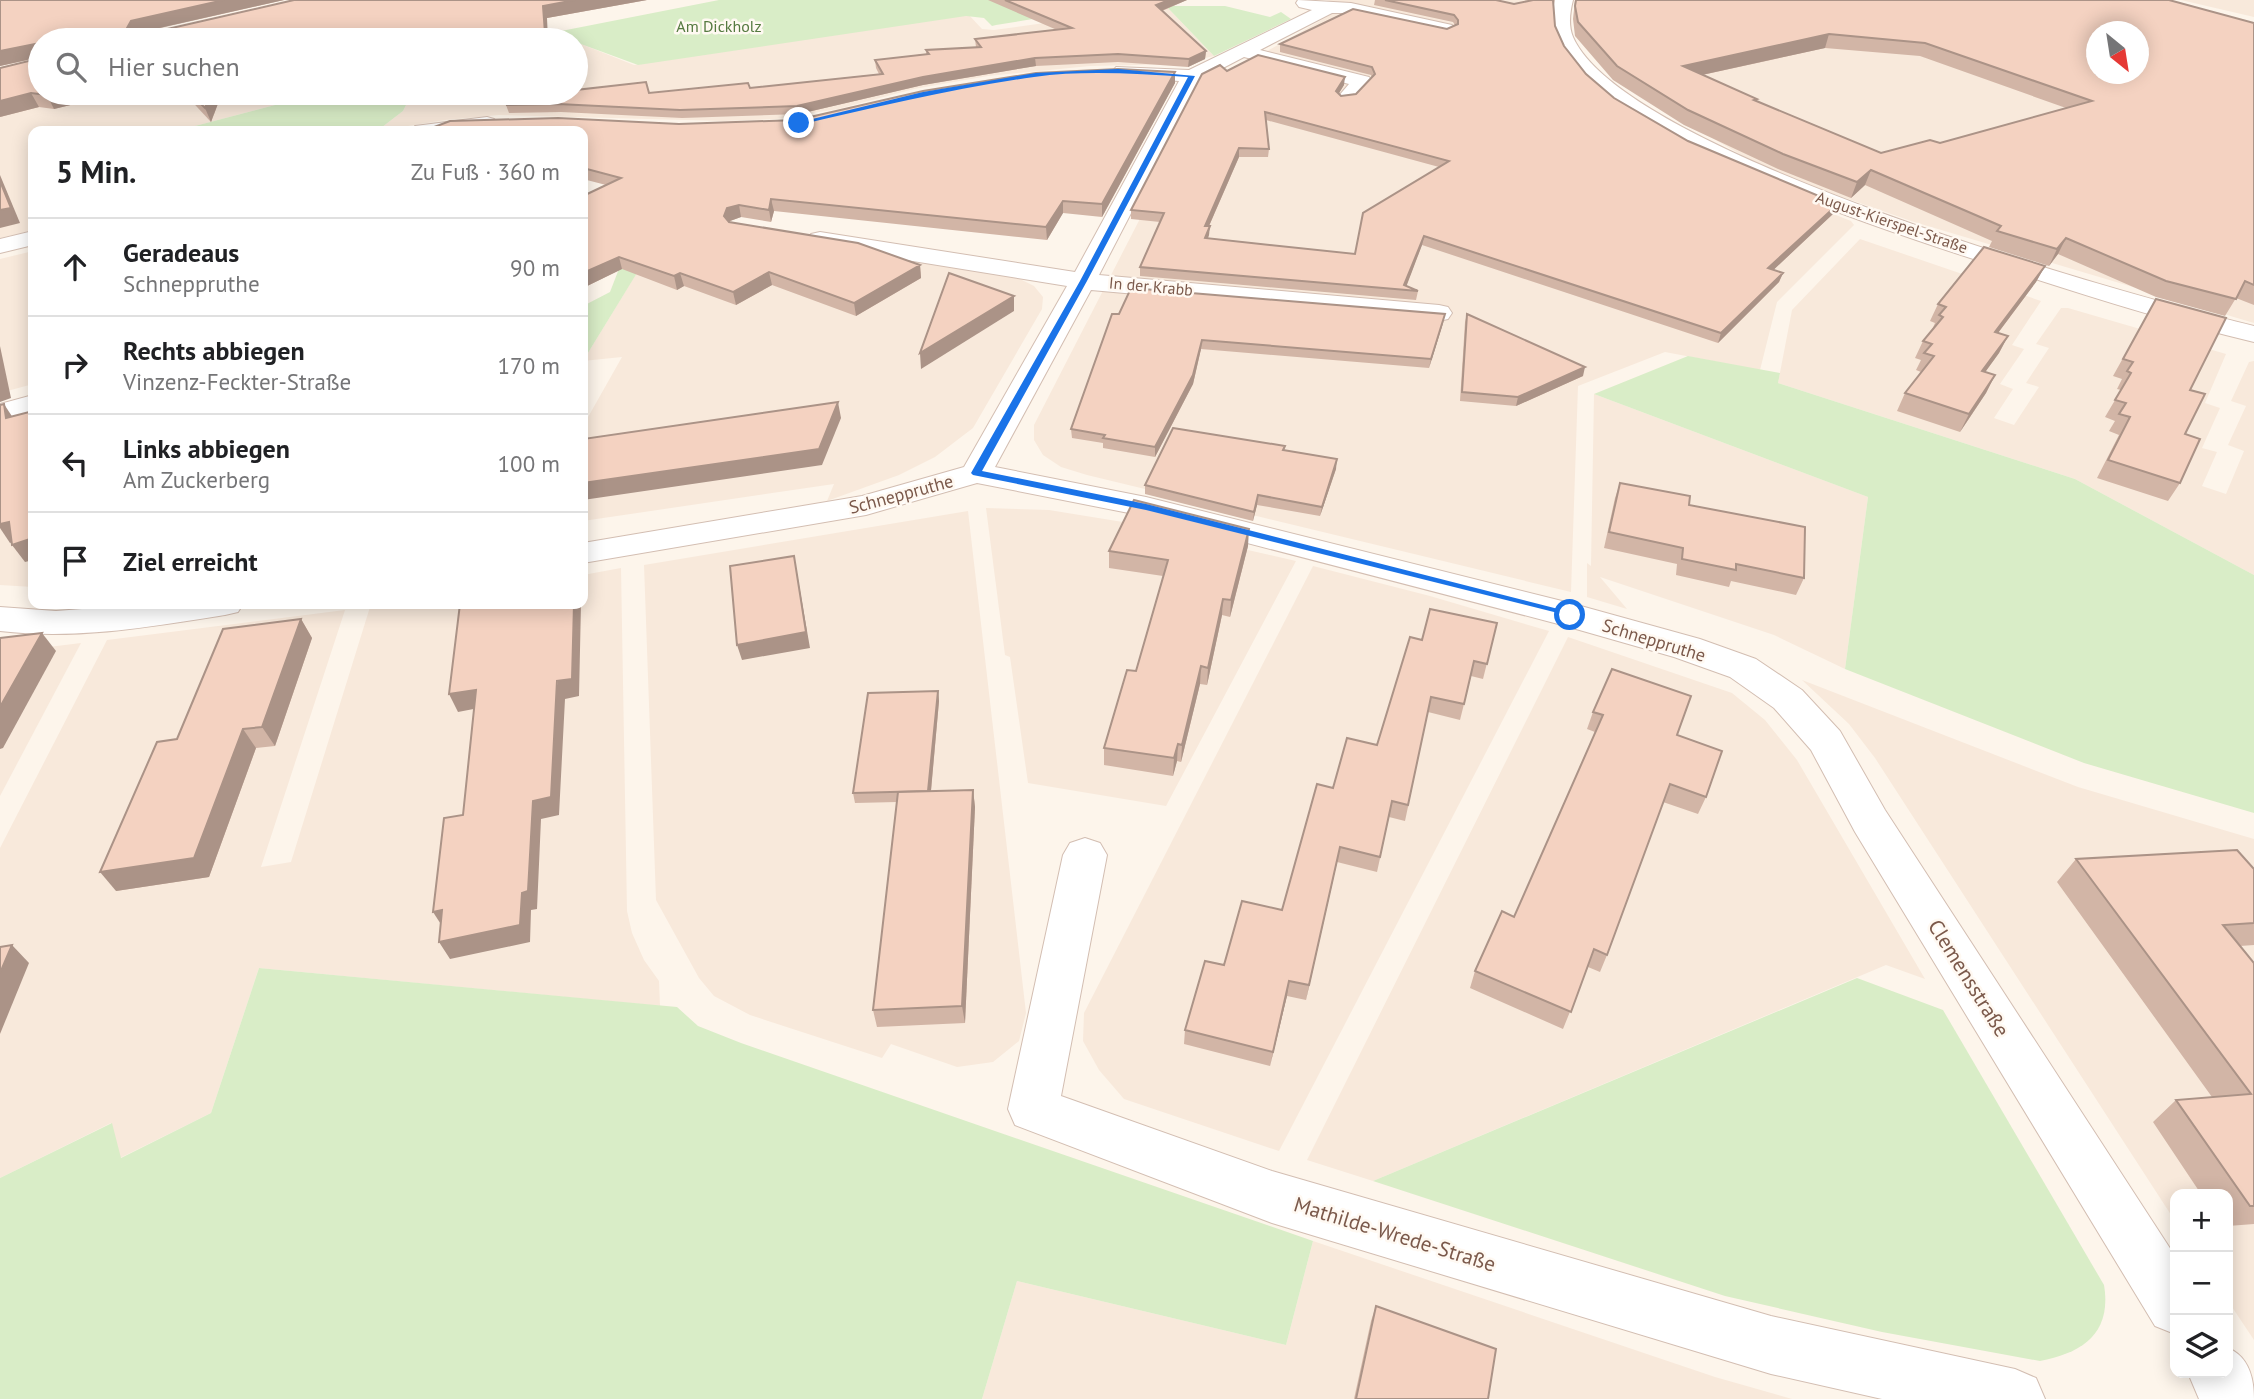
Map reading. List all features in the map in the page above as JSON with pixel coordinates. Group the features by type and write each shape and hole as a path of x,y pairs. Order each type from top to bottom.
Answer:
{"street":[{"path":"1293,0 1329,8 1351,8 1446,29"},
{"name":"August-Kierspel-Straße","path":"1564,0 1559,18 1566,41 1595,77 1630,105 1732,160 1879,220 2109,294 2254,334"},
{"path":"1104,71 1192,76 1329,8"},
{"path":"1242,51 1362,81 1347,98"},
{"path":"976,473 1083,281 1192,76"},
{"path":"471,126 510,122"},
{"name":"In der Krabb","path":"796,235 1083,281 1439,313"},
{"path":"0,246 28,239"},
{"path":"0,413 28,405"},
{"name":"Schneppruthe","path":"588,552 866,505 976,473 1146,507 1324,552 1570,615 1687,648 1742,668"},
{"path":"0,619 19,622 106,620 188,609"},
{"name":"Clemensstraße","path":"1742,668 1788,699 1826,741 1878,833 2170,1298"},
{"name":"Mathilde-Wrede-Straße","path":"1084,855 1033,1109 1272,1197 1731,1334 2015,1399"},
{"path":"2220,1378 2233,1399"}],"shaded area":[{"path":"1326,0 1546,0 1545,38 1742,178 1851,221 1854,225 1777,302 1760,370 1665,352 1578,386 1571,592 1087,475 1061,467 1043,455 1034,440 1034,425 1204,94 1269,50 1346,6"},
{"path":"1588,0 2106,0 2254,32 2254,323 1911,221 1769,171 1659,107"},
{"path":"2181,0 2254,0 2254,17"},
{"path":"1166,6 1214,56 1179,64 1090,66 988,76 914,89 838,109 776,119 723,121 499,115 408,126 384,126 403,111 406,105 588,105 588,47 634,65 968,14 982,29 994,30"},
{"path":"0,83 28,90 28,105 275,105 195,126 28,126 28,231 0,238"},
{"path":"1860,239 2041,301 2012,345 2024,349 2000,384 2013,389 1994,418 2014,425 2039,387 2026,383 2049,348 2036,344 2061,308 2226,354 2205,403 2220,408 2202,448 2217,452 2202,486 2226,494 2244,451 2228,445 2246,406 2231,401 2249,362 2254,361 2254,575 2075,479 1778,383 1792,310"},
{"path":"865,251 1018,278 1034,286 1043,297 1042,309 973,428 935,457 899,475 827,501 834,484 588,520 588,417 622,357 588,360 588,353 647,256"},
{"path":"28,252 28,385 0,393 0,259"},
{"path":"1594,394 1868,497 1845,669 1774,635 1600,577 1627,609 1587,597 1587,563 1591,566"},
{"path":"28,414 28,587 0,585 0,422"},
{"path":"986,508 1049,510 1129,523 1296,561 1166,806 1028,783 1010,657 1005,655"},
{"path":"968,511 1026,1013 1019,1041 993,1062 957,1067 891,1044 882,1058 750,1015 714,996 699,978 656,900 644,565"},
{"path":"1313,566 1430,596 1549,631 1279,1151 1124,1099 1099,1070 1083,1041 1084,1013"},
{"path":"621,568 627,911 632,933 644,960 659,981 660,1006 259,968 211,1113 120,1158 111,1123 0,1178 0,848 107,640 345,610 261,867 291,862 369,609 588,609 588,574"},
{"path":"1568,637 1732,693 1765,720 1797,760 1925,979 1886,965 1373,1181 1307,1160"},
{"path":"81,643 0,796 0,653"},
{"path":"1802,680 2078,787 2254,839 2254,1340 2233,1308 2233,1189 2170,1189 2170,1213 1875,758 1849,724"},
{"path":"1313,1241 1715,1377 1792,1399 982,1399 1017,1281 1286,1345"}],"green space":[{"name":"Am Dickholz","path":"719,0 1058,0 1057,15 992,26 984,18 966,16 638,65 588,47 588,28 576,28"},
{"path":"1166,6 1225,6 1270,17 1281,12 1291,19 1214,56"},
{"path":"275,105 406,105 403,111 384,126 195,126"},
{"path":"622,261 640,268 588,353 588,303 610,292"},
{"path":"1688,356 1780,373 1778,383 2075,479 2254,575 2254,813 2084,763 1845,669 1868,497 1594,394"},
{"path":"259,968 677,1007 698,1026 741,1043 1313,1241 1286,1345 1017,1281 982,1399 0,1399 0,1178 112,1123 121,1158 211,1113"},
{"path":"1857,978 1943,1010 2104,1285 2105,1302 2099,1328 2081,1346 2040,1361 1882,1332 1725,1296 1373,1181"}],"building":[{"path":"0,0 224,0 131,21 127,28 28,28 28,45 0,51"},
{"path":"294,0 575,0 543,6 545,28 172,28"},
{"path":"1005,0 1169,0 1156,5 1206,51 1189,59 1118,54 1035,58 923,77 797,106 680,110 578,105 588,105 588,89 646,82 649,93 748,83 750,88 883,74 875,60 929,54 926,50 981,47 975,39 1072,28"},
{"path":"1385,0 1496,0 1514,4 1553,0 1555,26 1564,46 1586,74 1614,98 1688,141 1838,204 1768,268 1783,273 1721,333 1424,236 1404,285 1418,291 1140,267 1164,213 1131,210 1202,74 1220,65 1227,71 1258,55 1345,77 1336,91 1341,96 1356,94 1375,74 1372,67 1280,44 1353,9 1447,29 1458,24 1454,15","holes":["1265,112 1449,161 1363,213 1355,254 1205,238 1210,226 1205,226 1239,148 1269,149"]},
{"path":"1576,0 2169,0 2254,23 2254,285 2245,281 2236,299 2166,281 2066,238 2057,249 1997,231 2001,226 1871,170 1857,182 1783,154 1688,110 1617,66 1578,22","holes":["1829,34 1925,43 2092,101 1940,143 1930,140 1881,153 1754,100 1757,99 1683,66"]},
{"path":"28,61 28,94 0,101 0,68"},
{"path":"1118,69 1175,72 1102,204 1063,201 1046,227 771,199 769,210 739,205 727,208 724,216 729,222 858,243 920,265 854,303 769,272 733,292 680,273 674,276 619,257 588,271 588,194 621,178 588,169 588,126 437,126 450,121 558,118 679,124 797,120 923,91 1036,73"},
{"path":"0,181 11,208 0,210"},
{"path":"1984,247 2045,266 1995,332 2008,336 1982,371 1995,375 1969,414 1905,393 1934,356 1924,353 1932,344 1923,341 1943,317 1939,315 1946,307 1938,304"},
{"path":"949,273 1014,296 920,353"},
{"path":"1131,288 1445,314 1431,359 1202,340 1193,375 1155,447 1071,429 1112,314 1119,314"},
{"path":"2156,299 2226,318 2190,390 2205,394 2185,434 2200,439 2180,483 2108,460 2130,417 2119,414 2126,403 2115,400 2131,373 2127,371 2133,362 2123,359"},
{"path":"1467,314 1585,367 1518,397 1462,392"},
{"path":"838,402 819,449 588,482 588,438"},
{"path":"4,404 6,418 28,412 28,540 12,545 9,522 0,524 0,405"},
{"path":"1173,428 1285,446 1283,450 1337,459 1322,507 1258,495 1254,512 1145,485"},
{"path":"1620,483 1690,496 1689,505 1805,527 1804,578 1736,564 1736,570 1682,559 1683,548 1609,532"},
{"path":"1134,500 1249,529 1231,600 1223,599 1208,668 1201,666 1182,745 1178,744 1174,758 1104,748 1127,670 1136,671 1168,560 1109,551"},
{"path":"794,556 806,632 737,645 730,566"},
{"path":"459,609 574,609 572,679 557,681 551,797 533,801 528,891 522,893 520,925 439,942 442,910 433,912 444,818 463,815 476,690 449,694"},
{"path":"1430,609 1497,623 1487,664 1474,661 1464,704 1431,697 1408,805 1392,801 1380,857 1340,847 1309,985 1289,981 1273,1052 1185,1030 1205,961 1224,965 1242,901 1282,910 1317,784 1333,788 1347,738 1377,745 1410,637 1422,640"},
{"path":"301,619 262,727 243,729 194,858 100,872 157,742 177,739 223,629"},
{"path":"42,633 0,707 0,638"},
{"path":"1612,669 1691,696 1677,735 1722,751 1706,797 1670,784 1607,955 1594,949 1571,1012 1475,971 1502,911 1514,917 1603,715 1593,712"},
{"path":"938,691 928,791 853,793 868,693"},
{"path":"973,790 962,1006 873,1010 898,792"},
{"path":"2237,850 2254,869 2254,923 2223,925 2254,963 2254,1206 2250,1206 2176,1100 2251,1094 2076,859"},
{"path":"12,945 0,973 0,947"},
{"path":"1376,1306 1496,1349 1488,1399 1356,1399"}],"route":[{"path":"799,123 923,94 1036,75 1118,71 1192,76 1083,281 976,473 1146,507 1570,615"}]}
